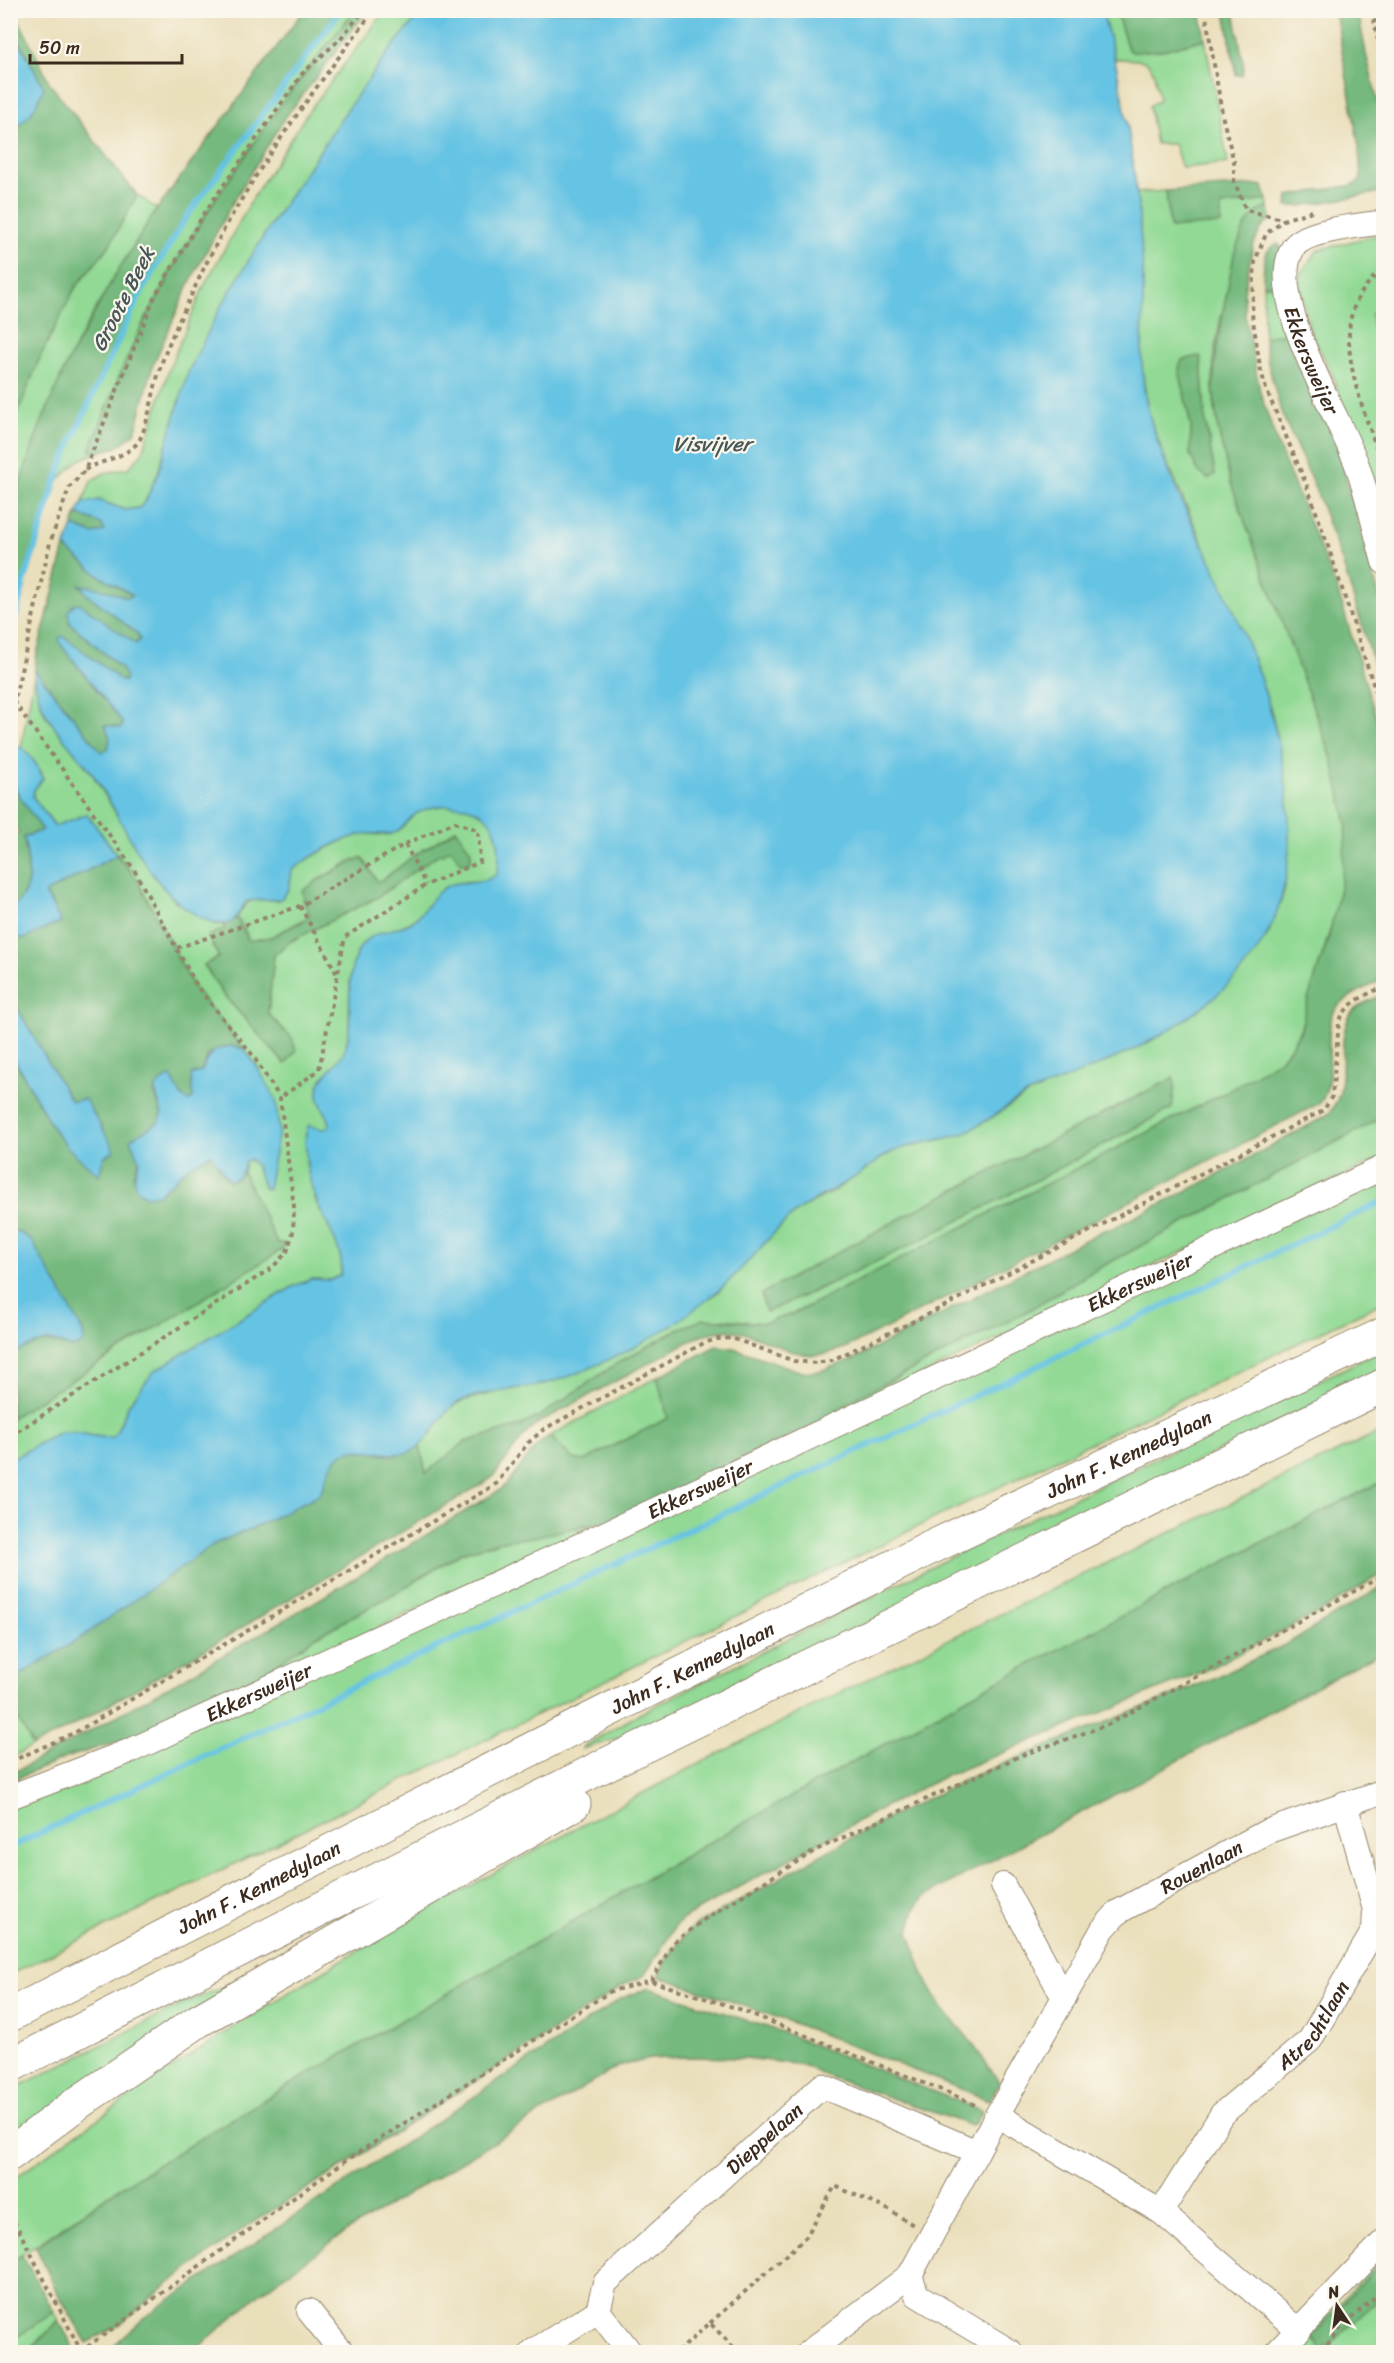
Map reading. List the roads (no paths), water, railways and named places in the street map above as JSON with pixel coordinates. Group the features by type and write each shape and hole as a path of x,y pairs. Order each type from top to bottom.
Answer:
{"highway":[{"name":"John F. Kennedylaan","path":"10,2015 930,1548 1383,1334"},
{"path":"10,2066 374,1881 852,1644 1383,1385"},
{"path":"10,2154 75,2105 198,2021 852,1644"}],"street":[{"name":"Ekkersweijer","path":"1383,222 1310,235 1293,249 1287,271 1288,297 1298,335 1354,457 1383,562"},
{"name":"Ekkersweijer","path":"10,1797 132,1750 585,1544 1383,1167"},
{"name":"Rouenlaan","path":"808,2352 910,2275 997,2115 1103,1929 1118,1912 1266,1832 1383,1791"},
{"name":"Atrechtlaan","path":"1161,2212 1222,2114 1310,2040 1374,1929 1375,1910 1345,1803"},
{"path":"1003,1885 1064,1998"},
{"name":"Dieppelaan","path":"598,2311 605,2283 822,2086 977,2152"},
{"path":"997,2115 1161,2212 1299,2331"},
{"path":"1277,2352 1383,2241"},
{"path":"910,2275 917,2295 1011,2352"},
{"path":"532,2352 598,2311 630,2352"},
{"path":"309,2312 342,2352"}],"water":[{"name":"Visvijver","path":"423,11 1102,11 1125,107 1138,205 1143,271 1142,363 1146,399 1167,467 1249,647 1275,729 1284,773 1289,816 1288,859 1281,899 1266,936 1244,968 1230,983 1183,1021 1118,1057 1024,1096 961,1134 898,1149 885,1156 801,1209 785,1222 719,1290 668,1328 640,1344 587,1369 552,1382 471,1397 461,1401 447,1412 424,1442 409,1452 387,1454 356,1450 339,1456 332,1465 320,1494 255,1527 214,1544 82,1637 11,1681 11,1459 60,1432 112,1437 129,1404 154,1371 294,1286 312,1279 331,1280 340,1276 342,1268 338,1249 309,1178 305,1138 309,1125 322,1129 327,1128 330,1124 319,1099 318,1090 322,1079 339,1060 345,1049 349,1024 350,983 355,958 365,941 377,934 410,923 447,886 484,880 497,874 499,849 497,837 487,818 467,807 435,807 415,815 394,833 357,836 317,853 292,870 289,889 281,899 247,901 234,920 227,924 208,921 182,905 152,873 94,776 46,714 36,686 35,670 101,752 108,750 110,738 105,725 121,728 123,725 61,645 59,639 62,636 66,638 125,681 126,677 120,667 70,623 68,612 73,605 79,603 136,644 140,639 138,634 87,594 80,585 99,588 128,598 133,595 98,575 65,547 73,526 93,534 105,531 101,524 77,514 83,503 99,500 125,510 139,508 145,502 158,473 188,373 220,308 268,229 345,113 389,51"},
{"path":"10,25 44,88 28,117 11,128"},
{"path":"17,747 21,747 37,765 43,778 34,790 33,797 55,826 87,814 117,855 45,893 61,922 23,939 17,937 11,930 11,909 25,893 28,884 24,837 43,830 22,801 13,781 12,759"},
{"path":"11,997 70,1100 85,1099 112,1145 114,1151 104,1157 99,1175 69,1149 54,1130 11,1053"},
{"path":"230,1046 244,1049 276,1100 279,1131 268,1189 264,1188 256,1166 250,1159 245,1162 242,1172 229,1181 211,1154 189,1166 159,1194 146,1196 136,1188 134,1180 139,1160 130,1139 158,1123 162,1115 156,1088 163,1080 171,1077 182,1097 189,1101 193,1098 191,1075 202,1071 206,1061 215,1051"},
{"path":"17,1231 31,1240 78,1322 84,1342 79,1346 70,1347 48,1341 28,1346 11,1355 11,1233"}],"waterway":[{"name":"Groote Beek","path":"10,642 23,586 55,483 72,440 139,296 187,216 341,10"},
{"path":"10,1847 1017,1376 1384,1201"}]}
